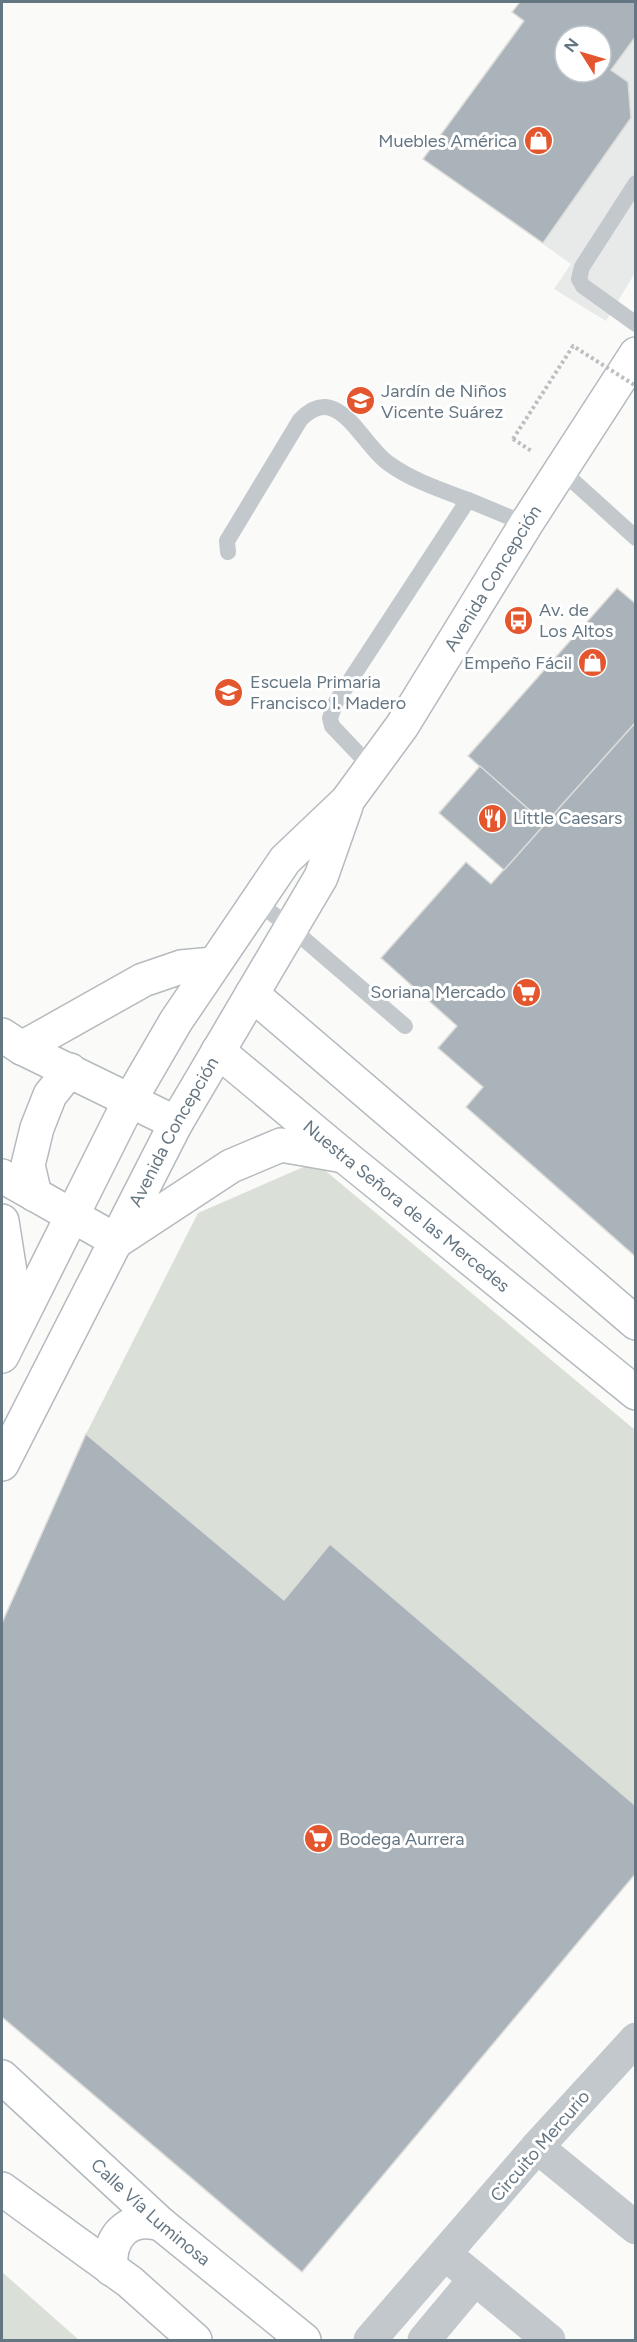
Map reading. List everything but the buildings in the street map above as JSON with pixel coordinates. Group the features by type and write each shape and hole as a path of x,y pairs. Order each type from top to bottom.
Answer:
{"main road":[{"name":"Avenida Concepción","path":"2,1355 130,1100 176,1021 285,860 347,801 402,726 526,524 636,354"},
{"name":"Avenida Concepción","path":"2,1464 176,1123 321,877 347,801"},
{"path":"12,1042 143,980 181,967 213,964 252,994 636,1323"},
{"name":"Nuestra Señora de las Mercedes","path":"176,1021 218,1051 636,1393"},
{"path":"12,1042 176,1123"},
{"path":"34,1195 28,1165 37,1128 50,1095 70,1070"},
{"path":"2,1176 117,1241 231,1166 281,1145 344,1156"},
{"path":"2,1221 10,1272 2,1355"},
{"name":"Calle Vía Luminosa","path":"2,2077 161,2224 304,2340"},
{"path":"2,2188 130,2282 195,2340"},
{"path":"111,2269 110,2257 118,2235 127,2227 138,2222 150,2221 161,2224"}],"street":[{"name":"Circuito Mercurio","path":"370,2340 537,2147 636,2039"},
{"path":"537,2147 636,2228"},
{"path":"445,2254 549,2340"},
{"path":"424,2340 475,2279"}],"lane":[{"path":"636,183 582,267 579,279 583,286 636,324"},
{"path":"228,552 227,541 300,420 310,409 324,406 349,419 377,455 389,464 432,487 526,524"},
{"path":"562,471 636,538"},
{"path":"372,768 332,726 330,718 332,710 468,500"},
{"path":"257,902 290,927 405,1026"}],"path":[{"path":"513,439 573,346 636,386"}],"shaded area":[{"path":"520,2 635,2 635,273 606,321 554,289 571,264 423,159 523,21 512,12"},
{"path":"315,1162 635,1430 635,1806 284,1600 86,1434 198,1213"},
{"path":"2,2272 79,2340 2,2340"}],"place":[{"name":"Muebles América","path":"538,141"},
{"name":"Jardín de Niños Vicente Suárez","path":"360,401"},
{"name":"Av. de Los Altos","path":"518,620"},
{"name":"Empeño Fácil","path":"593,663"},
{"name":"Escuela Primaria Francisco I. Madero","path":"229,692"},
{"name":"Little Caesars","path":"492,818"},
{"name":"Soriana Mercado","path":"527,992"},
{"name":"Bodega Aurrera","path":"318,1839"}]}
